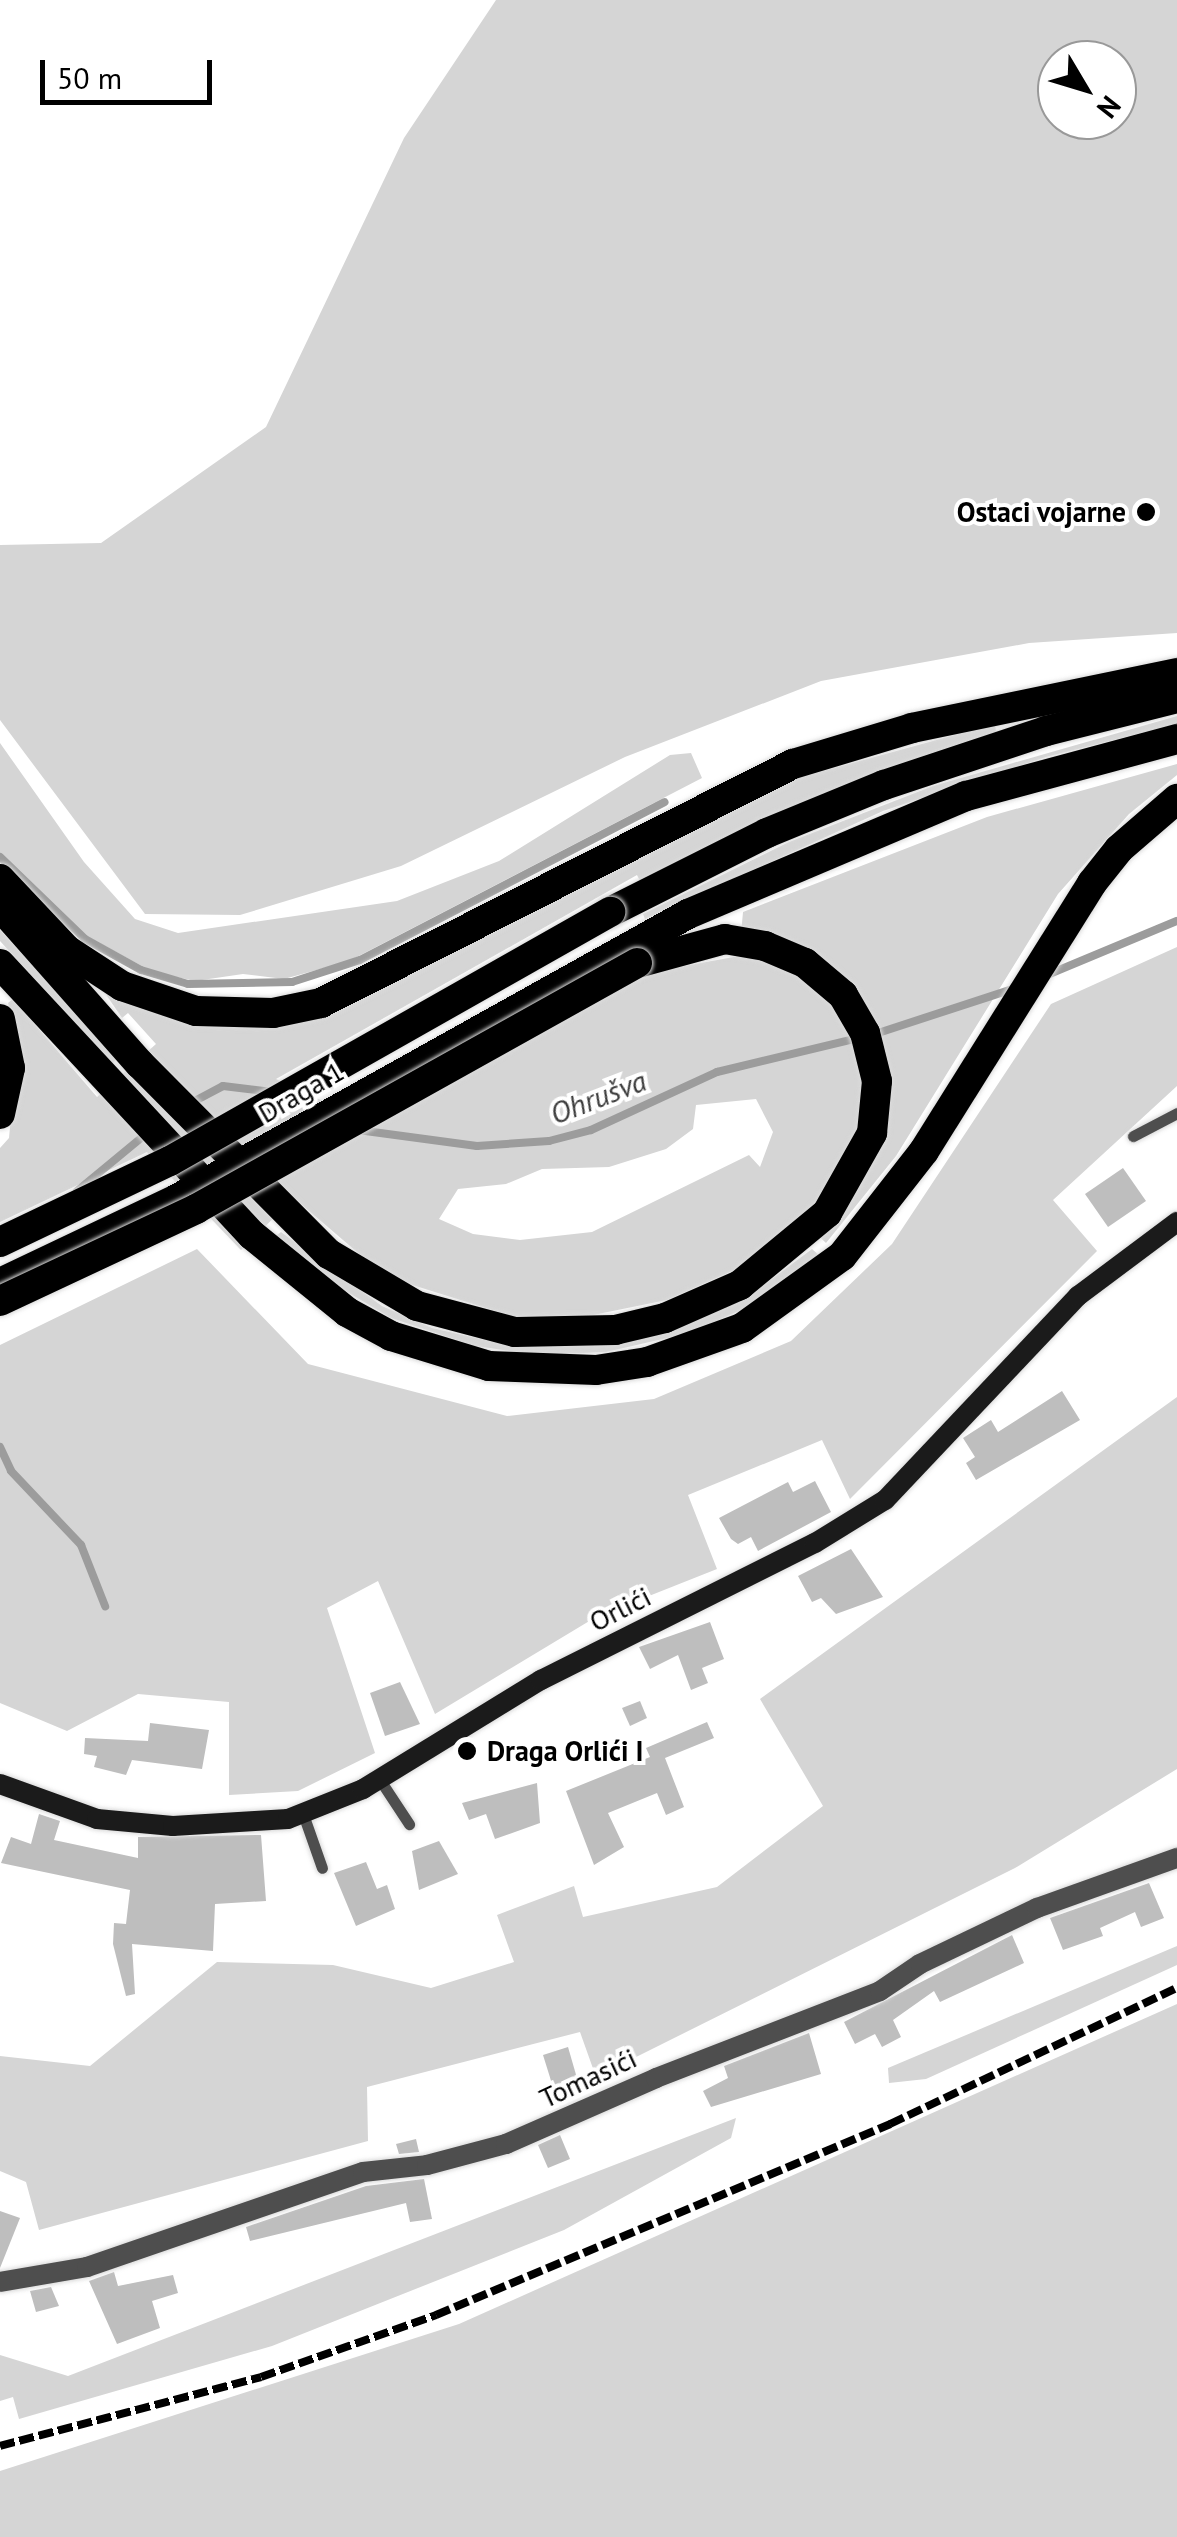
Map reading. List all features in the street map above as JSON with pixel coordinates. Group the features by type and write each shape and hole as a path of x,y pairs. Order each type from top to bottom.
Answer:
{"highway":[{"path":"0,879 67,950 122,986 196,1010 273,1013 321,1003 676,818 793,764 912,728 1177,674"},
{"name":"Draga 1","path":"0,1242 170,1162 610,912 768,833 884,785 1046,732 1177,698"},
{"path":"0,1301 196,1209 633,954 868,833 966,796 1177,739"},
{"path":"0,964 252,1235 303,1282 391,1336 489,1366 543,1372 647,1362 696,1348 785,1301 842,1256 924,1151 1092,883 1119,849 1177,800"},
{"path":"0,906 140,1064 280,1209 330,1254 417,1306 465,1323 566,1334 632,1326 713,1299 771,1264 814,1228 852,1178 872,1134 872,1056 856,1014 825,978 785,953 744,941 689,944 633,954"},
{"name":"Draga 1","path":"0,1283 175,1200 633,954"},
{"path":"0,1018 10,1068 0,1114"}],"street":[{"name":"Orlići","path":"0,1784 72,1813 134,1825 238,1825 303,1814 380,1780 542,1680 816,1542 884,1500 1069,1306 1176,1223"},
{"name":"Tomasići","path":"0,2282 88,2267 363,2172 427,2166 506,2144 656,2078 866,1998 1038,1908 1177,1858"}],"lane":[{"path":"1133,1136 1177,1113"},
{"path":"380,1780 408,1824"},
{"path":"303,1814 322,1868"}],"shaded area":[{"path":"496,0 1177,0 1177,633 1029,643 821,681 625,757 401,866 240,915 145,914 0,720 0,545 101,543 266,427 404,138"},
{"path":"1177,716 1177,724 1046,757 883,811 645,919 643,914 789,842 933,786"},
{"path":"995,724 996,732 815,798 640,881 637,875 276,1079 372,1124 646,973 739,956 743,912 987,817 1177,764 1177,775 1129,814 1058,894 896,1156 826,1243 801,1219 741,1267 667,1300 588,1316 512,1316 406,1283 364,1258 294,1198 241,1250 147,1152 0,1222 0,1148 9,1138 18,1039 8,1003 13,999 97,1097 156,1044 128,1013 122,1018 103,990 263,1024 783,782","holes":["756,1099 773,1132 760,1167 749,1155 592,1232 520,1240 473,1234 439,1219 458,1189 506,1184 542,1169 609,1167 666,1149 693,1129 696,1105"]},
{"path":"0,743 84,862 135,919 178,933 397,901 499,861 670,755 691,753 702,778 349,961 284,979 243,974 195,981 153,972 81,933 0,853"},
{"path":"0,930 117,1058 112,1064 0,941"},
{"path":"1177,947 1177,1086 1053,1200 1097,1251 850,1499 822,1440 688,1495 717,1569 596,1617 435,1714 378,1581 327,1608 375,1753 298,1791 229,1795 229,1702 138,1694 67,1731 0,1703 0,1345 197,1249 308,1364 507,1416 654,1399 791,1341 892,1244 1051,1004"},
{"path":"281,1232 382,1306 432,1328 515,1347 609,1345 666,1333 745,1299 812,1249 820,1256 741,1310 689,1333 606,1352 537,1355 475,1346 391,1318 339,1287 276,1236"},
{"path":"1177,1397 1177,1769 1015,1868 596,2077 580,2032 367,2087 368,2141 39,2230 26,2182 0,2171 0,2056 90,2066 217,1962 333,1965 431,1988 514,1962 497,1915 574,1886 583,1917 717,1887 823,1806 760,1699"},
{"path":"1177,1946 1177,1965 926,2079 889,2083 888,2068"},
{"path":"1177,2004 1177,2537 0,2537 0,2471 459,2324"},
{"path":"736,2118 731,2138 564,2230 272,2346 19,2419 13,2397 0,2401 0,2355 68,2376"}],"building":[{"path":"1123,1168 1146,1201 1108,1227 1085,1194"},
{"path":"1062,1391 1080,1420 976,1480 966,1463 975,1457 963,1438 991,1420 998,1432"},
{"path":"815,1481 831,1512 758,1551 751,1537 738,1544 731,1539 719,1518 788,1482 793,1492"},
{"path":"851,1549 883,1597 836,1614 821,1598 812,1602 798,1576"},
{"path":"710,1622 724,1659 702,1668 708,1683 691,1690 678,1655 650,1669 639,1647"},
{"path":"400,1682 420,1724 385,1736 370,1693"},
{"path":"640,1701 647,1718 630,1726 622,1708"},
{"path":"707,1722 714,1738 665,1758 684,1807 666,1815 657,1793 608,1813 624,1847 594,1865 566,1791 650,1757 646,1748"},
{"path":"150,1723 209,1730 202,1769 132,1760 126,1775 94,1767 97,1756 84,1754 85,1738 148,1741"},
{"path":"537,1783 540,1823 495,1839 486,1814 469,1820 462,1803"},
{"path":"39,1814 60,1821 54,1840 138,1858 138,1837 261,1835 266,1901 215,1904 213,1951 132,1944 135,1994 126,1996 113,1944 114,1923 126,1924 130,1890 1,1863 11,1837 31,1844"},
{"path":"439,1841 458,1874 419,1890 412,1851"},
{"path":"366,1862 377,1889 387,1885 395,1909 356,1926 334,1873"},
{"path":"1149,1883 1164,1918 1141,1927 1135,1912 1100,1928 1103,1936 1063,1950 1050,1918"},
{"path":"1012,1935 1024,1963 940,2002 934,1991 893,2020 901,2037 882,2047 875,2034 855,2044 844,2022"},
{"path":"809,2033 821,2074 711,2107 703,2091 728,2078 724,2066"},
{"path":"568,2047 581,2092 557,2100 543,2055"},
{"path":"560,2135 570,2159 548,2168 538,2145"},
{"path":"416,2139 419,2152 399,2154 396,2144"},
{"path":"424,2179 432,2219 410,2222 406,2203 250,2241 246,2227 366,2186"},
{"path":"0,2211 20,2218 0,2268"},
{"path":"114,2272 118,2286 173,2275 178,2293 152,2301 160,2328 117,2344 89,2281"},
{"path":"51,2287 59,2306 36,2312 30,2291"}],"waterway":[{"path":"0,857 85,939 141,970 188,984 292,982 360,960 665,802"},
{"name":"Ohrušva","path":"1047,975 1177,921"},
{"name":"Ohrušva","path":"872,1035 1016,988"},
{"name":"Ohrušva","path":"358,1130 477,1146 549,1141 591,1130 717,1072 859,1038"},
{"name":"Ohrušva","path":"191,1103 223,1086 272,1092"},
{"name":"Ohrušva","path":"77,1191 147,1133"},
{"path":"0,1447 11,1471 81,1545 105,1606"}],"railway":[{"path":"0,2446 261,2377 436,2315 890,2124 1177,1988"}],"place":[{"name":"Ostaci vojarne","path":"1146,512"},
{"name":"Draga Orlići I","path":"467,1751"}]}
